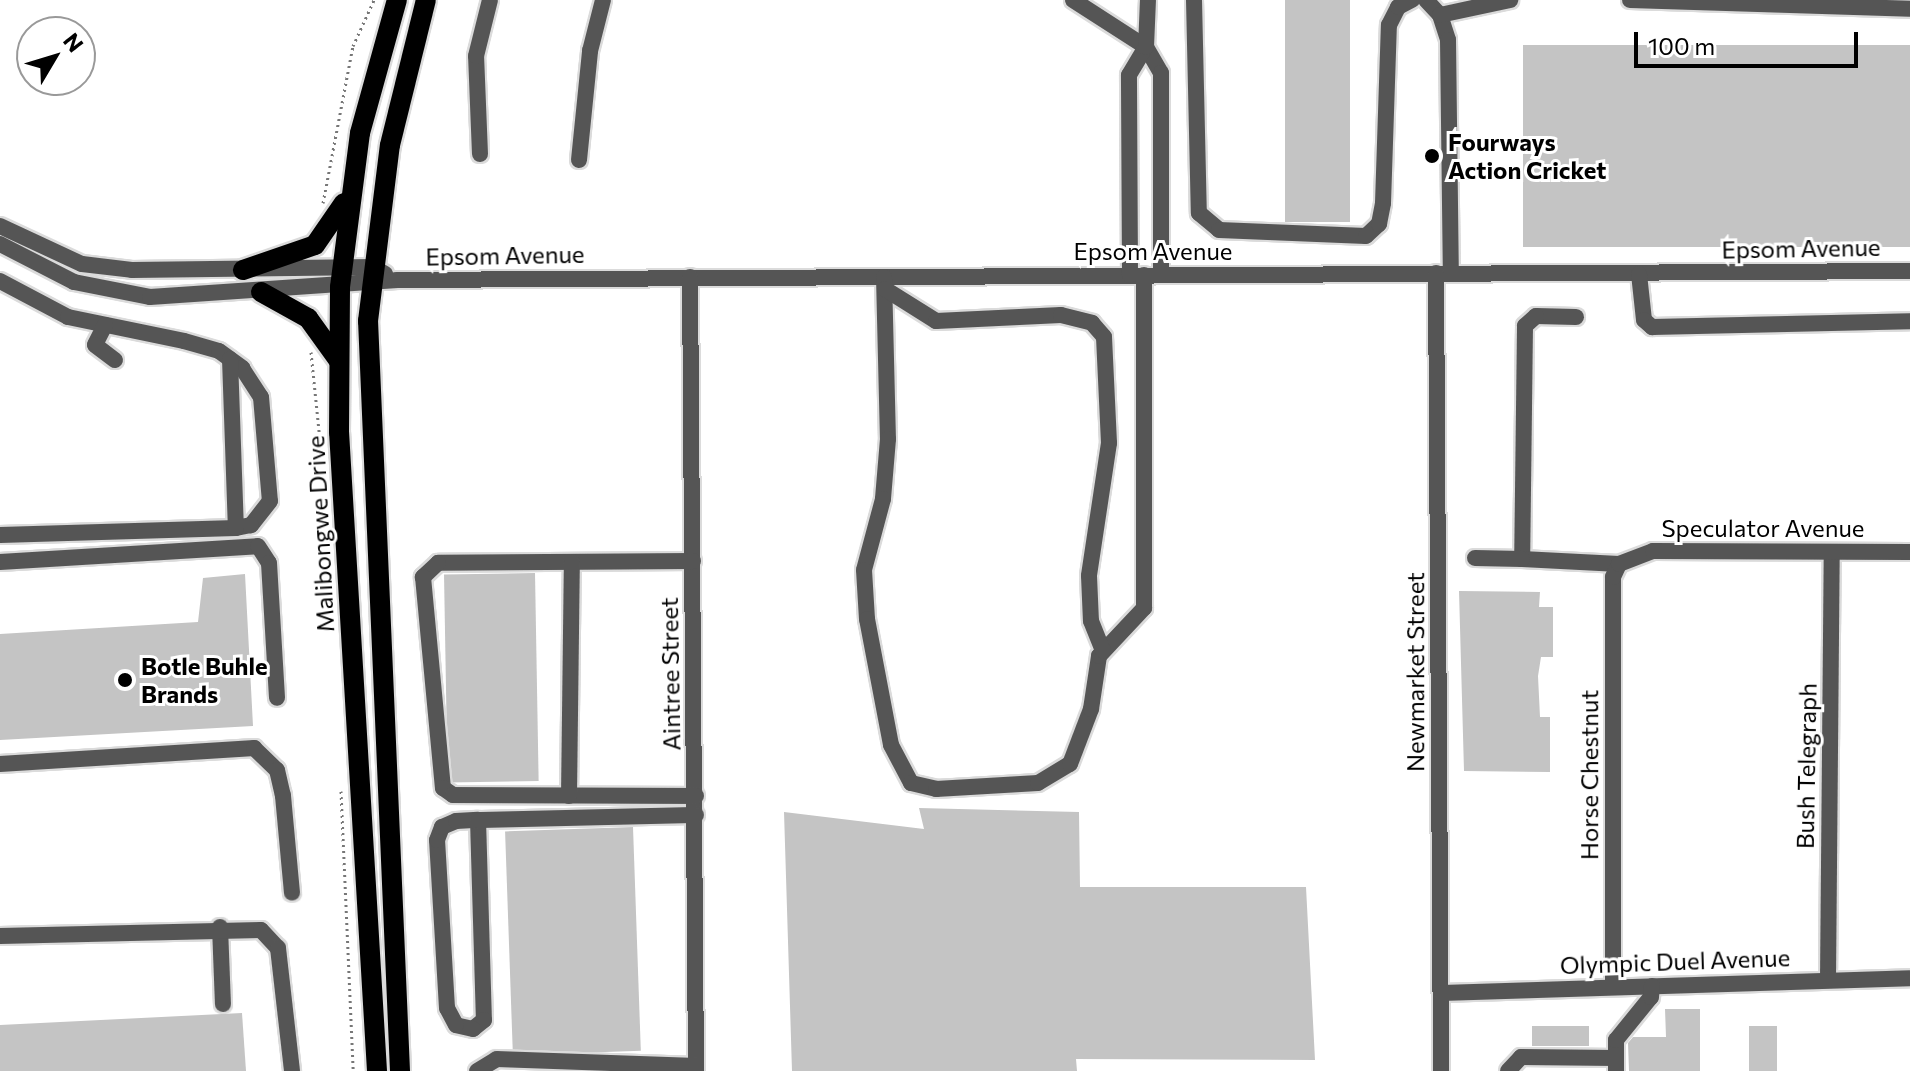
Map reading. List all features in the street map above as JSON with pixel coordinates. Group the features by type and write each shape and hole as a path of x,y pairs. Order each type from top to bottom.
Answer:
{"main road":[{"name":"Malibongwe Drive","path":"377,1071 339,361 341,277 350,192 397,0"},
{"path":"400,1071 368,435 372,276 390,145 426,0"},
{"path":"243,270 315,245 350,192"},
{"path":"261,292 308,318 339,361"}],"street":[{"path":"480,154 476,56 490,0"},
{"path":"579,160 590,51 603,0"},
{"path":"1073,0 1146,47"},
{"path":"1145,275 1163,87 1146,47 1148,0"},
{"path":"1194,0 1199,213 1219,230 1366,236 1379,224 1383,203 1389,25 1398,7 1412,0"},
{"path":"1426,0 1440,15 1510,0"},
{"path":"1630,0 1910,9"},
{"name":"Newmarket Street","path":"1440,15 1448,40 1443,273 1441,1071"},
{"path":"885,283 888,439 883,499 864,570 891,745 903,773 911,783 936,789 1038,783 1059,773 1078,752 1103,651 1138,617 1147,592 1145,275 1129,75 1146,47"},
{"path":"0,226 82,264 372,276"},
{"path":"0,244 104,291 150,297 261,292 341,277"},
{"name":"Epsom Avenue","path":"372,276 397,280 690,277 885,283 1145,275 1910,271"},
{"path":"1639,274 1644,320 1652,327 1910,321"},
{"name":"Aintree Street","path":"690,277 696,1068"},
{"path":"0,281 68,317 184,341 230,359 255,382 261,397 270,501 258,520 236,528 0,535"},
{"path":"885,283 936,321 1061,315 1092,323 1104,337 1109,443 1089,576 1091,621 1103,651"},
{"path":"1522,559 1525,326 1536,316 1576,317"},
{"path":"105,325 95,345 115,360"},
{"path":"230,359 236,528"},
{"path":"0,562 258,546 269,563 277,698"},
{"name":"Speculator Avenue","path":"1619,564 1653,551 1910,552"},
{"name":"Bush Telegraph","path":"1828,980 1832,553"},
{"path":"1475,558 1619,564"},
{"path":"693,561 438,563 423,577 443,788 453,795 696,796"},
{"path":"569,796 572,562"},
{"name":"Horse Chestnut","path":"1613,987 1613,577 1619,564"},
{"path":"0,764 254,748 277,770 283,796 292,893"},
{"path":"478,820 484,1020 473,1029 456,1025 447,1008 437,840 446,824 478,820 696,815"},
{"path":"0,936 220,927 261,930 278,948 292,1071"},
{"path":"220,927 223,1004"},
{"name":"Olympic Duel Avenue","path":"1442,993 1910,978"},
{"path":"1508,1071 1521,1057 1616,1064 1620,1031 1651,997 1652,986"},
{"path":"477,1071 497,1059 696,1068"}],"path":[{"path":"322,207 353,46 374,0"},
{"path":"311,343 323,469"},
{"path":"341,787 353,1071"}],"building":[{"path":"1285,0 1350,0 1350,222 1285,222"},
{"path":"1523,45 1910,45 1910,247 1523,247"},
{"path":"535,573 539,781 448,783 444,575"},
{"name":"Botle Buhle Brands","path":"245,574 253,726 0,740 0,634 198,622 203,578"},
{"path":"1459,591 1540,592 1539,607 1553,607 1553,657 1541,657 1538,676 1540,717 1550,717 1550,772 1464,771"},
{"path":"919,808 1079,812 1080,887 1306,887 1315,1060 1076,1059 1077,1071 792,1071 784,812 924,829"},
{"path":"633,827 641,1051 513,1055 505,831"},
{"path":"1665,1009 1700,1009 1700,1071 1629,1071 1628,1043 1633,1037 1666,1037"},
{"path":"242,1013 246,1071 0,1071 0,1025"},
{"path":"1532,1026 1589,1026 1589,1046 1532,1046"},
{"path":"1749,1026 1777,1026 1777,1071 1749,1071"}],"place":[{"name":"Fourways Action Cricket","path":"1432,156"},
{"name":"Botle Buhle Brands","path":"125,680"}]}
